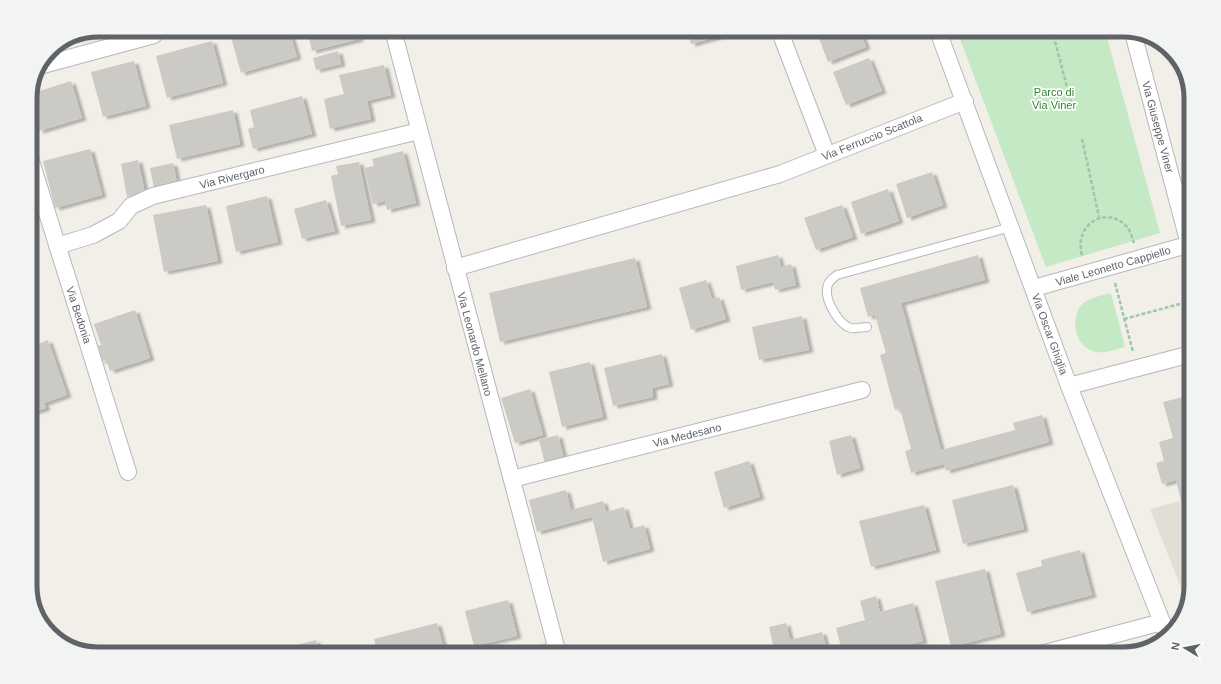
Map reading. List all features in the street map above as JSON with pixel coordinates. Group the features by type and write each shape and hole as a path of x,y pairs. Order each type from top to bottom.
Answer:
{"street":[{"path":"48,64 147,37"},
{"name":"Via Leonardo Mellano","path":"395,37 556,647"},
{"path":"782,37 827,155"},
{"name":"Via Oscar Ghiglia","path":"940,37 1012,227 1069,386 1165,628"},
{"name":"Via Giuseppe Viner","path":"1134,38 1184,222"},
{"name":"Via Ferruccio Scattola","path":"455,268 780,174 965,101"},
{"name":"Via Rivergaro","path":"57,246 93,235 119,221 131,206 153,196 419,131"},
{"name":"Via Bedonia","path":"37,181 128,472"},
{"name":"Viale Leonetto Cappiello","path":"1034,288 1184,246"},
{"path":"1069,386 1184,356"},
{"name":"Via Medesano","path":"512,480 862,390"},
{"path":"1074,647 1165,628"}],"lane":[{"path":"866,327 851,328 839,322 826,290 830,281 837,275 1012,227"}],"path":[{"path":"1054,37 1072,106"},
{"path":"1082,139 1099,218"},
{"path":"1087,274 1081,251 1080,238 1088,223 1099,218 1117,219 1128,229 1140,258"},
{"path":"1111,267 1137,368"},
{"path":"1124,319 1184,303"}],"shaded area":[{"path":"1184,500 1183,593 1150,509"}],"green space":[{"name":"Parco di Via Viner","path":"959,37 1107,37 1160,233 1046,267"},
{"path":"1111,293 1125,347 1104,352 1092,351 1086,348 1078,336 1075,321 1077,313 1080,307 1088,300"}],"building":[{"path":"231,37 291,37 297,57 241,73"},
{"path":"309,37 359,37 359,39 312,51"},
{"path":"689,37 716,37 691,44"},
{"path":"818,37 862,37 866,47 828,62"},
{"path":"212,41 223,83 167,98 156,56"},
{"path":"338,51 341,64 316,70 313,58"},
{"path":"869,58 882,91 846,105 833,72"},
{"path":"134,61 146,106 103,117 91,72"},
{"path":"384,65 391,95 367,101 371,119 330,129 324,99 344,94 339,75"},
{"path":"1178,72 1183,86 1184,97"},
{"path":"71,81 82,118 39,131 37,125 37,92"},
{"path":"302,96 312,134 253,149 248,129 254,127 250,110"},
{"path":"233,110 240,144 177,159 169,125"},
{"path":"90,149 102,195 55,208 43,161"},
{"path":"403,151 416,203 387,210 385,201 373,204 364,168 374,166 372,159"},
{"path":"138,160 145,193 127,197 121,164"},
{"path":"359,162 371,220 341,226 331,176 338,174 336,166"},
{"path":"173,163 177,183 154,188 150,168"},
{"path":"932,172 943,205 907,218 896,184"},
{"path":"888,189 899,221 861,234 851,202"},
{"path":"267,196 278,242 236,252 226,206"},
{"path":"326,200 335,231 302,239 294,209"},
{"path":"206,205 218,261 164,272 153,215"},
{"path":"842,205 853,237 816,250 804,218"},
{"path":"778,255 781,267 791,264 796,285 775,290 773,282 741,290 736,266"},
{"path":"978,255 985,280 901,303 941,450 1015,430 1013,423 1042,415 1049,442 946,471 944,464 911,473 905,451 911,449 900,409 895,410 880,355 886,353 875,315 868,317 860,288"},
{"path":"635,258 647,307 500,342 489,293"},
{"path":"706,280 712,299 719,297 726,319 691,330 679,288"},
{"path":"135,310 150,358 110,371 106,360 101,361 97,346 101,345 94,324"},
{"path":"802,316 809,350 759,360 752,327"},
{"path":"48,340 67,395 44,403 46,408 37,411 37,344"},
{"path":"662,354 669,384 652,388 653,397 613,406 604,368"},
{"path":"590,362 603,417 562,427 549,372"},
{"path":"530,389 543,435 515,443 501,398"},
{"path":"1184,397 1184,500 1181,501 1176,480 1162,484 1156,463 1164,461 1159,442 1173,438 1163,402"},
{"path":"558,435 564,459 545,464 539,440"},
{"path":"851,435 860,468 837,475 829,441"},
{"path":"749,461 760,497 724,508 714,472"},
{"path":"1013,485 1024,529 963,544 952,500"},
{"path":"566,490 571,510 603,501 606,512 624,507 630,529 644,525 650,549 603,562 592,517 537,532 529,500"},
{"path":"924,505 936,550 871,567 859,521"},
{"path":"1080,550 1092,595 1027,612 1016,573 1042,566 1041,560"},
{"path":"985,569 1001,634 951,647 935,581"},
{"path":"876,596 880,612 913,603 923,641 900,647 841,647 836,628 865,620 860,601"},
{"path":"508,600 517,636 474,646 465,611"},
{"path":"437,623 443,647 376,647 374,639"},
{"path":"786,623 790,640 822,632 826,647 765,647 773,645 769,627"},
{"path":"316,640 318,647 289,647"}]}
